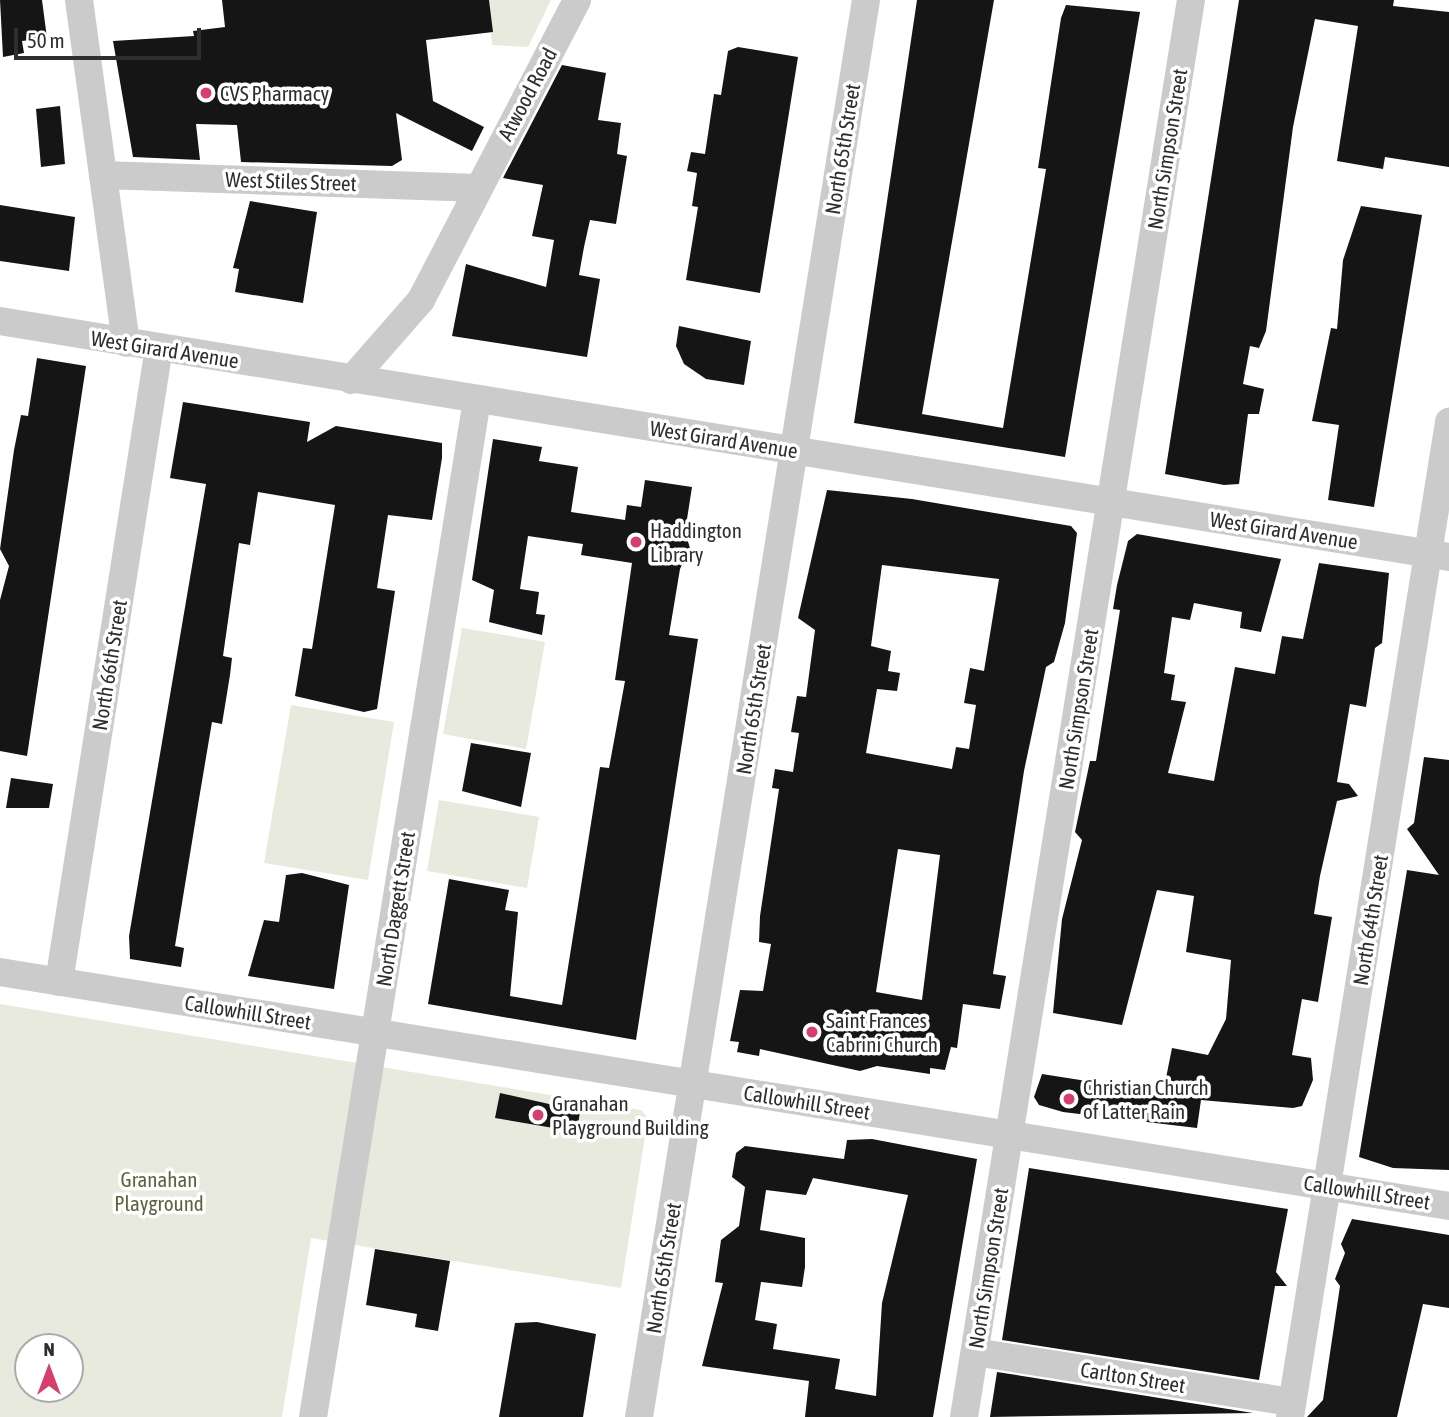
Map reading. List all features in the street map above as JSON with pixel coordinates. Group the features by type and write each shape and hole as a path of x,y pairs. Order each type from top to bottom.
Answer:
{"street":[{"path":"79,0 126,343"},
{"name":"Atwood Road","path":"478,188 577,0"},
{"name":"North 65th Street","path":"639,1417 866,0"},
{"name":"North Simpson Street","path":"964,1417 1191,0"},
{"name":"West Stiles Street","path":"103,175 478,188"},
{"path":"351,380 421,300 478,188"},
{"name":"West Girard Avenue","path":"0,321 1439,555"},
{"name":"North 66th Street","path":"59,982 159,348"},
{"name":"North Daggett Street","path":"313,1417 477,400"},
{"name":"North 64th Street","path":"1291,1410 1327,1186 1439,555 1449,422"},
{"name":"Callowhill Street","path":"0,972 1449,1206"},
{"name":"Carlton Street","path":"975,1352 1291,1410"}],"green space":[{"path":"488,0 551,0 528,47 492,45"},
{"path":"462,628 545,642 526,749 443,734"},
{"path":"291,705 394,722 368,880 264,863"},
{"path":"439,800 539,817 527,888 427,871"},
{"name":"Granahan Playground","path":"0,1004 641,1110 648,1118 621,1288 311,1238 282,1417 0,1417"}],"building":[{"path":"0,0 42,0 47,38 22,41 24,53 3,57"},
{"path":"222,0 489,0 493,32 426,40 433,101 484,127 472,151 396,113 402,160 392,166 241,162 237,125 196,124 200,160 133,157 113,41 194,36 193,31 225,27"},
{"path":"917,0 994,0 922,414 1003,428 1046,169 1038,168 1061,18 1066,5 1140,12 1065,457 854,423"},
{"path":"1239,0 1394,0 1393,6 1449,12 1449,167 1385,157 1383,169 1337,161 1358,26 1315,19 1293,127 1266,331 1259,348 1250,346 1243,384 1264,389 1259,414 1248,414 1239,484 1224,485 1165,474"},
{"path":"738,47 798,57 760,293 686,280 698,207 692,206 697,173 687,171 691,152 705,154 714,94 721,95 728,51"},
{"path":"562,65 606,73 598,120 621,123 617,154 627,156 616,224 590,220 584,247 579,275 600,279 587,357 452,336 466,264 546,287 554,240 532,236 543,185 503,178"},
{"path":"60,106 65,164 41,167 36,109"},
{"path":"250,201 317,212 303,303 235,292 239,269 233,268"},
{"path":"0,205 75,217 69,271 0,261"},
{"path":"1361,206 1422,215 1374,507 1328,500 1339,425 1312,421 1331,328 1337,329 1343,260"},
{"path":"679,326 751,341 744,385 706,379 684,364 676,346"},
{"path":"37,358 86,366 27,756 0,751 0,600 9,566 0,549 14,450 21,415 28,416"},
{"path":"183,402 310,422 307,442 336,426 442,443 442,458 432,520 388,515 377,588 395,591 377,709 364,712 295,696 303,648 312,649 335,505 258,492 250,545 239,543 223,656 232,658 230,675 222,724 212,722 199,799 175,946 184,948 181,967 130,959 129,936 206,484 170,478"},
{"path":"493,439 542,447 539,461 578,467 571,512 625,520 627,505 641,507 645,480 692,487 685,532 690,548 680,569 669,635 698,639 636,1040 428,1004 449,879 509,890 505,910 518,912 510,996 562,1005 600,767 609,768 625,681 615,680 632,563 581,555 583,544 528,536 520,589 539,592 536,614 545,615 542,635 489,622 494,590 472,580"},
{"path":"827,490 912,499 1071,526 1077,533 1065,623 1054,662 1046,667 1024,771 993,974 1006,976 1000,1009 963,1004 957,1048 951,1047 945,1070 930,1068 930,1074 877,1066 860,1071 760,1049 759,1056 737,1052 739,1042 730,1041 740,990 763,991 771,944 759,942 760,916 779,789 772,788 775,769 793,772 799,733 791,732 797,696 806,697 815,630 798,618","holes":["882,565 999,579 984,671 970,668 964,703 976,705 969,749 956,747 952,769 866,753 877,689 897,691 900,673 888,671 891,651 871,646","898,849 940,855 922,1000 876,992"]},
{"path":"1137,534 1281,559 1261,632 1240,628 1242,612 1194,603 1190,620 1172,617 1164,673 1175,675 1171,700 1186,702 1168,773 1214,781 1235,667 1275,674 1282,636 1303,639 1319,563 1389,573 1382,643 1375,648 1366,707 1350,704 1337,782 1349,784 1358,796 1337,801 1320,876 1314,914 1332,917 1318,1002 1302,999 1292,1055 1311,1058 1313,1080 1302,1106 1293,1108 1201,1100 1197,1128 1063,1112 1039,1105 1034,1097 1042,1074 1163,1093 1172,1048 1208,1055 1226,1019 1231,960 1186,952 1194,896 1157,890 1122,1025 1053,1013 1062,919 1082,840 1075,832 1090,761 1096,761 1120,610 1113,609 1117,585 1128,541"},
{"path":"471,743 531,753 521,807 462,791"},
{"path":"1424,757 1449,760 1449,1170 1393,1168 1359,1157 1407,870 1439,875 1407,829 1414,823"},
{"path":"11,778 53,784 49,808 6,808"},
{"path":"302,873 349,885 334,989 248,976 264,920 279,922 286,875"},
{"name":"Granahan Playground Building","path":"500,1093 580,1111 577,1132 495,1118"},
{"path":"872,1139 977,1159 933,1417 805,1417 809,1381 702,1366 723,1283 715,1282 721,1240 739,1226 745,1187 732,1177 736,1153 745,1146 844,1159 847,1140","holes":["813,1178 908,1195 882,1303 876,1396 835,1389 840,1359 773,1349 777,1324 755,1320 761,1282 802,1287 805,1267 805,1238 760,1230 766,1190 806,1195"]},
{"path":"1029,1168 1288,1209 1276,1272 1287,1286 1275,1286 1259,1380 1002,1340"},
{"path":"1352,1219 1449,1235 1449,1308 1423,1304 1397,1417 1307,1417 1323,1400 1340,1286 1335,1279 1345,1253 1341,1244"},
{"path":"375,1249 450,1261 438,1331 415,1327 417,1314 366,1305"},
{"path":"537,1322 596,1334 583,1417 499,1417 515,1323"},
{"path":"997,1372 1253,1413 990,1417"}],"place":[{"name":"CVS Pharmacy","path":"206,93"},
{"name":"Haddington Library","path":"636,542"},
{"name":"Saint Frances Cabrini Church","path":"812,1032"},
{"name":"Christian Church of Latter Rain","path":"1069,1099"},
{"name":"Granahan Playground Building","path":"538,1115"}]}
